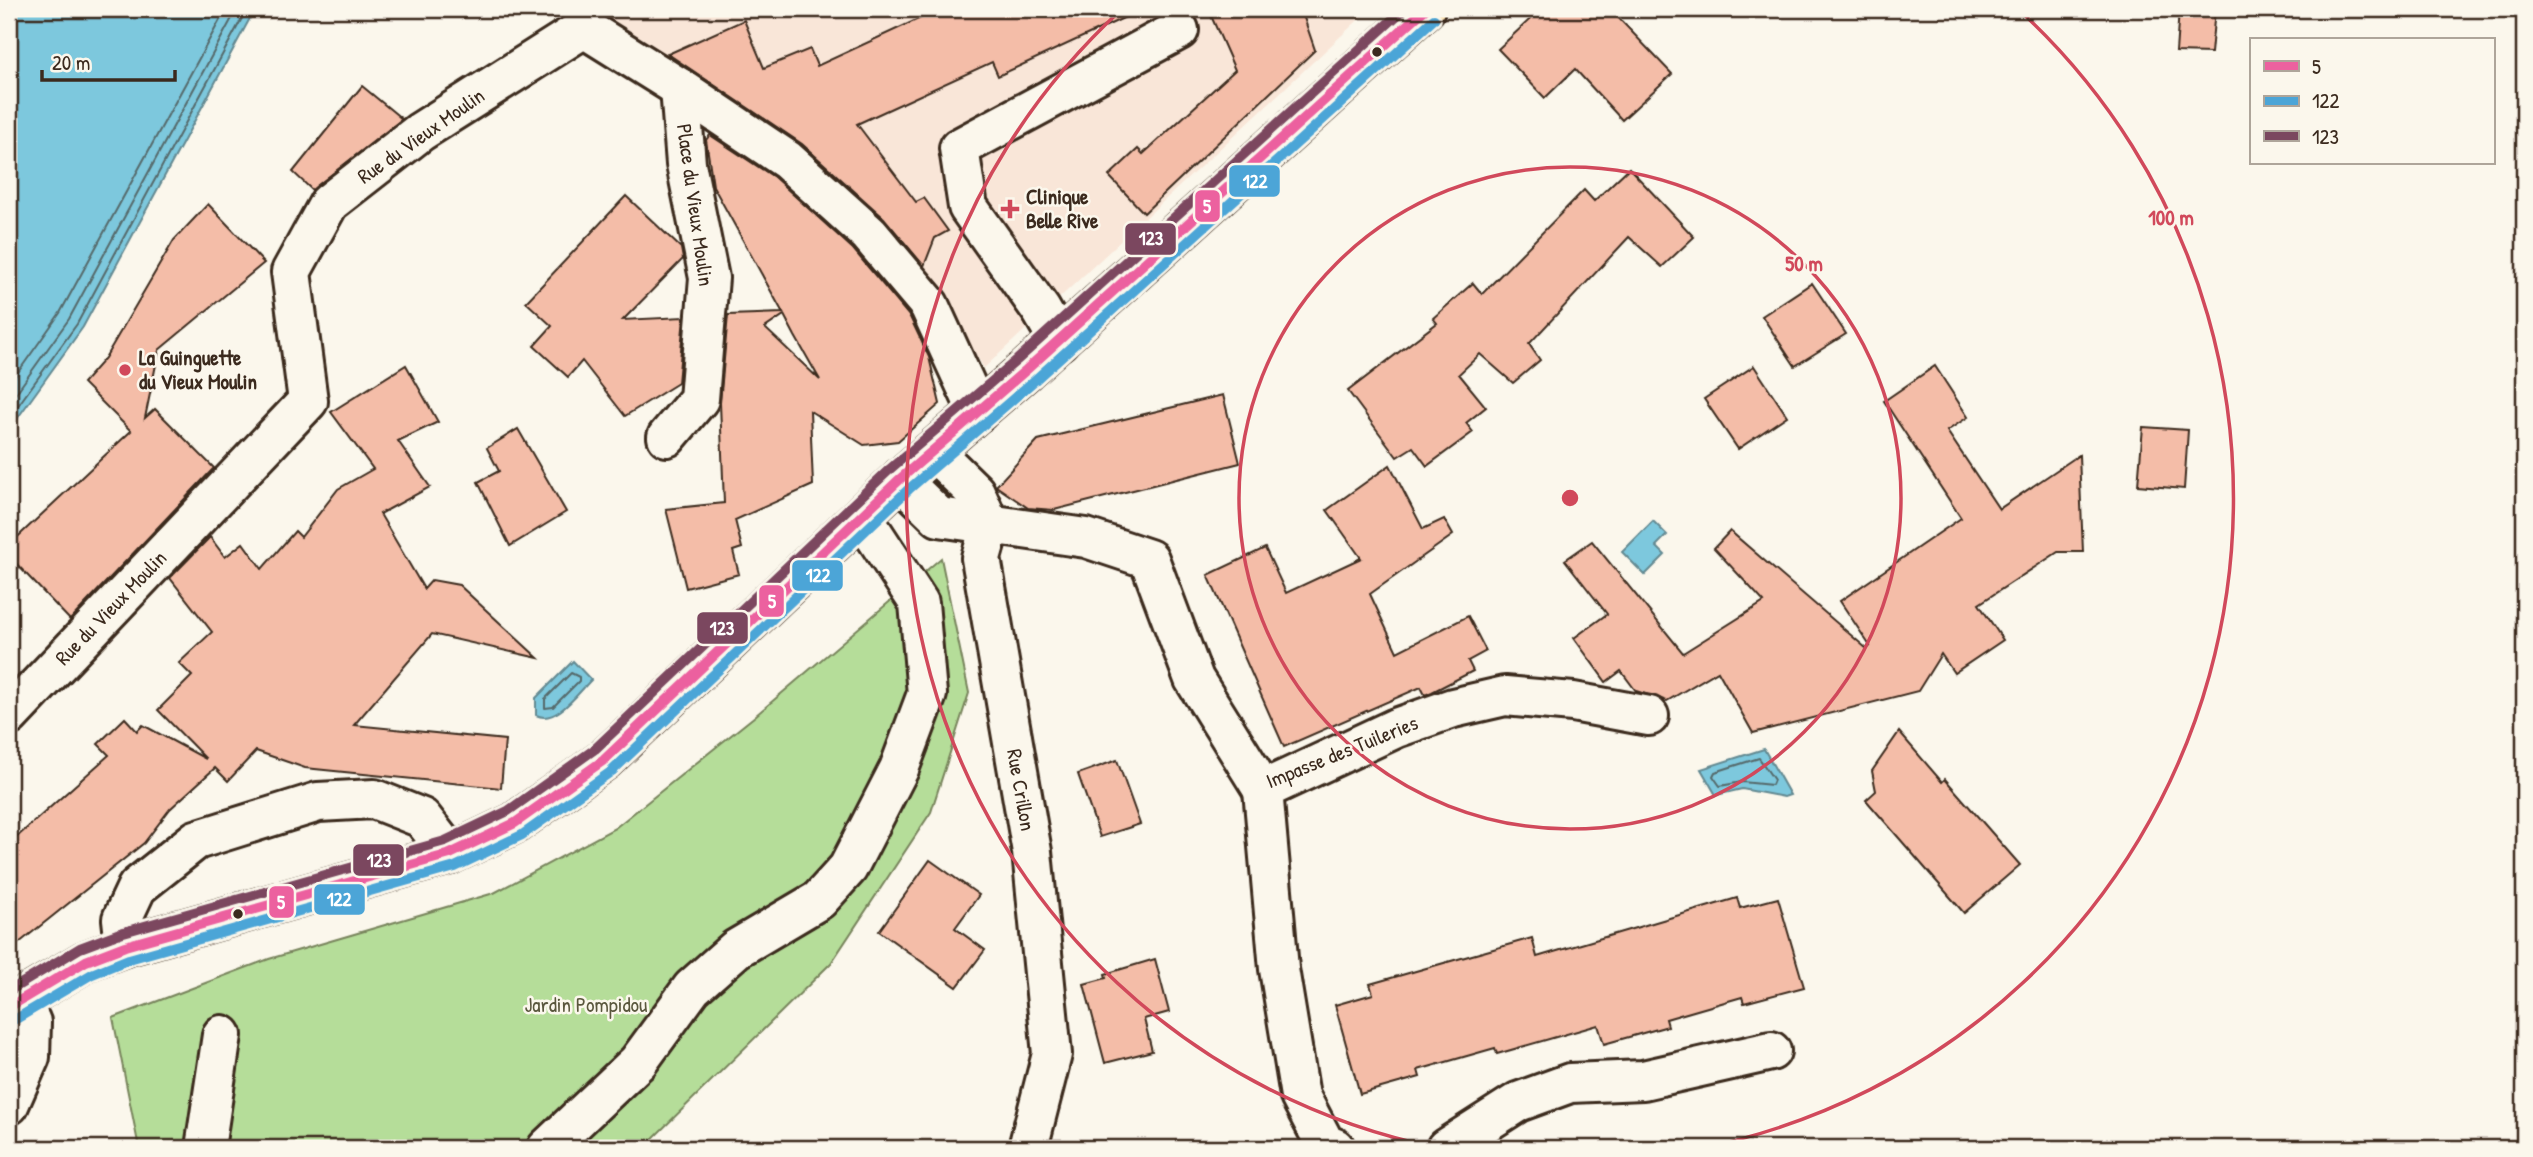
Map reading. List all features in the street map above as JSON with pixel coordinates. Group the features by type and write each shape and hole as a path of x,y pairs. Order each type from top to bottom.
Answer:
{"main road":[{"path":"14,1003 86,961 125,946 450,854 515,823 604,760 900,479 1059,341 1426,9"}],"street":[{"name":"Rue du Vieux Moulin","path":"14,710 308,401 291,272 329,203 420,132 584,28 788,160 869,234 929,305 978,412"},
{"path":"1059,341 1041,310 968,207 959,148 1179,30"},
{"name":"Place du Vieux Moulin","path":"667,437 699,399 709,278 686,164 680,88"},
{"path":"933,451 975,492 990,526"},
{"name":"Impasse des Tuileries","path":"900,479 939,517 1086,538 1149,559 1194,679 1263,790 1396,728 1453,708 1505,696 1573,702 1649,716"},
{"path":"547,1148 638,1062 692,988 736,949 819,900 848,868 899,769 927,694 919,603 862,516"},
{"name":"Rue Crillon","path":"990,526 981,558 1032,852 1052,1054 1028,1148"},
{"path":"1263,790 1279,970 1300,1096 1325,1144 1335,1148"},
{"path":"125,946 122,919 138,887 196,840 318,802 374,799 422,818 450,854"},
{"path":"9,1105 30,1057 31,1022 14,1003"},
{"path":"205,1148 222,1035"},
{"path":"1446,1148 1518,1102 1570,1083 1643,1080 1771,1051"}],"shaded area":[{"name":"Clinique Belle Rive","path":"592,9 1370,9 984,368 923,268 806,150"}],"green space":[{"name":"Jardin Pompidou","path":"941,558 969,693 931,812 831,963 643,1148 139,1148 113,1018 269,959 494,893 615,828 755,716"}],"water":[{"path":"9,9 255,9 83,327 9,430"},
{"path":"1653,521 1667,535 1656,546 1665,555 1645,575 1622,552"},
{"path":"573,661 591,680 558,712 544,717 536,715 536,698"},
{"path":"1764,749 1790,795 1784,797 1742,789 1716,795 1701,769"}],"building":[{"path":"940,9 1143,9 998,76 992,62 857,124 916,202 924,198 948,231 935,238 924,266 884,218 802,144 668,54 744,20 764,68 810,49 817,66"},
{"path":"1208,9 1301,9 1315,50 1144,213 1109,176 1138,149 1143,154 1235,70"},
{"path":"1541,9 1610,9 1672,74 1622,120 1575,69 1545,98 1498,49"},
{"path":"2179,9 2215,9 2211,53 2176,52"},
{"path":"362,86 402,119 312,190 293,172"},
{"path":"710,135 774,177 853,249 910,317 929,357 940,404 898,441 864,445 810,411 813,485 735,520 742,548 733,551 739,574 686,588 666,509 724,503 720,403 728,315 783,313 713,186 706,140","holes":["784,315 820,380 765,328"]},
{"path":"1629,168 1694,237 1662,267 1629,237 1529,344 1540,360 1513,383 1480,354 1459,374 1486,407 1466,423 1473,432 1427,466 1413,447 1397,457 1348,391 1437,323 1433,318 1473,283 1482,294 1584,190 1594,201"},
{"path":"626,196 681,248 683,259 623,320 684,317 678,383 625,416 582,361 568,377 534,346 552,326 526,302"},
{"name":"La Guinguette du Vieux Moulin","path":"208,204 264,263 159,350 145,418 155,409 214,468 70,620 9,556 9,545 131,431 83,383 105,358 174,240"},
{"path":"1812,283 1846,334 1795,366 1762,316"},
{"path":"406,365 438,422 398,441 430,487 380,514 424,589 432,580 459,585 538,658 432,634 354,725 505,740 501,788 305,768 256,751 228,781 215,768 170,809 144,843 9,951 9,844 109,755 98,744 125,718 137,731 143,725 206,759 158,710 192,676 179,663 212,632 170,578 210,537 225,557 243,543 262,569 295,531 301,537 338,489 373,469 331,412"},
{"path":"1754,366 1787,416 1738,449 1704,399"},
{"path":"1935,366 1968,417 1947,431 1999,509 2079,455 2083,552 2058,552 1979,604 2003,640 1954,673 1941,654 1918,691 1753,733 1718,671 1667,701 1636,691 1621,671 1606,682 1574,638 1607,614 1565,560 1592,541 1683,653 1764,602 1714,548 1730,531 1867,649 1870,646 1840,601 1961,518 1884,401"},
{"path":"1223,395 1240,463 1054,510 1028,508 996,486 1038,440"},
{"path":"2143,427 2188,430 2184,489 2138,485"},
{"path":"518,429 566,512 510,546 478,482 499,471 487,448"},
{"path":"1390,465 1423,529 1444,519 1453,535 1370,594 1397,652 1468,616 1486,651 1468,661 1473,671 1432,692 1425,695 1421,687 1284,747 1208,575 1265,548 1286,593 1361,558 1327,510"},
{"path":"1899,732 1942,782 1945,779 2020,865 1964,913 1866,800 1876,791 1872,771"},
{"path":"1117,760 1140,824 1100,837 1078,774"},
{"path":"930,860 979,895 955,928 985,950 957,987 879,931"},
{"path":"1737,898 1740,908 1778,898 1804,987 1744,1003 1742,997 1666,1019 1668,1026 1604,1044 1598,1025 1497,1054 1495,1048 1418,1070 1420,1077 1360,1094 1335,1005 1373,994 1370,984 1532,938 1537,957"},
{"path":"1155,959 1169,1012 1144,1019 1152,1051 1105,1063 1084,984 1106,978 1105,974"}],"transit line":[{"name":"123","path":"9,991 80,948 120,933 445,841 508,811 595,749 890,469 1017,360 1404,9"},
{"name":"5","path":"9,1007 86,961 125,946 450,854 515,823 604,760 900,479 1026,370 1425,9"},
{"name":"122","path":"16,1019 92,974 129,959 455,867 522,835 612,771 909,489 1035,380 1434,19"}],"place":[{"name":"Clinique Belle Rive","path":"1010,209"},
{"name":"La Guinguette du Vieux Moulin","path":"125,370"}]}
